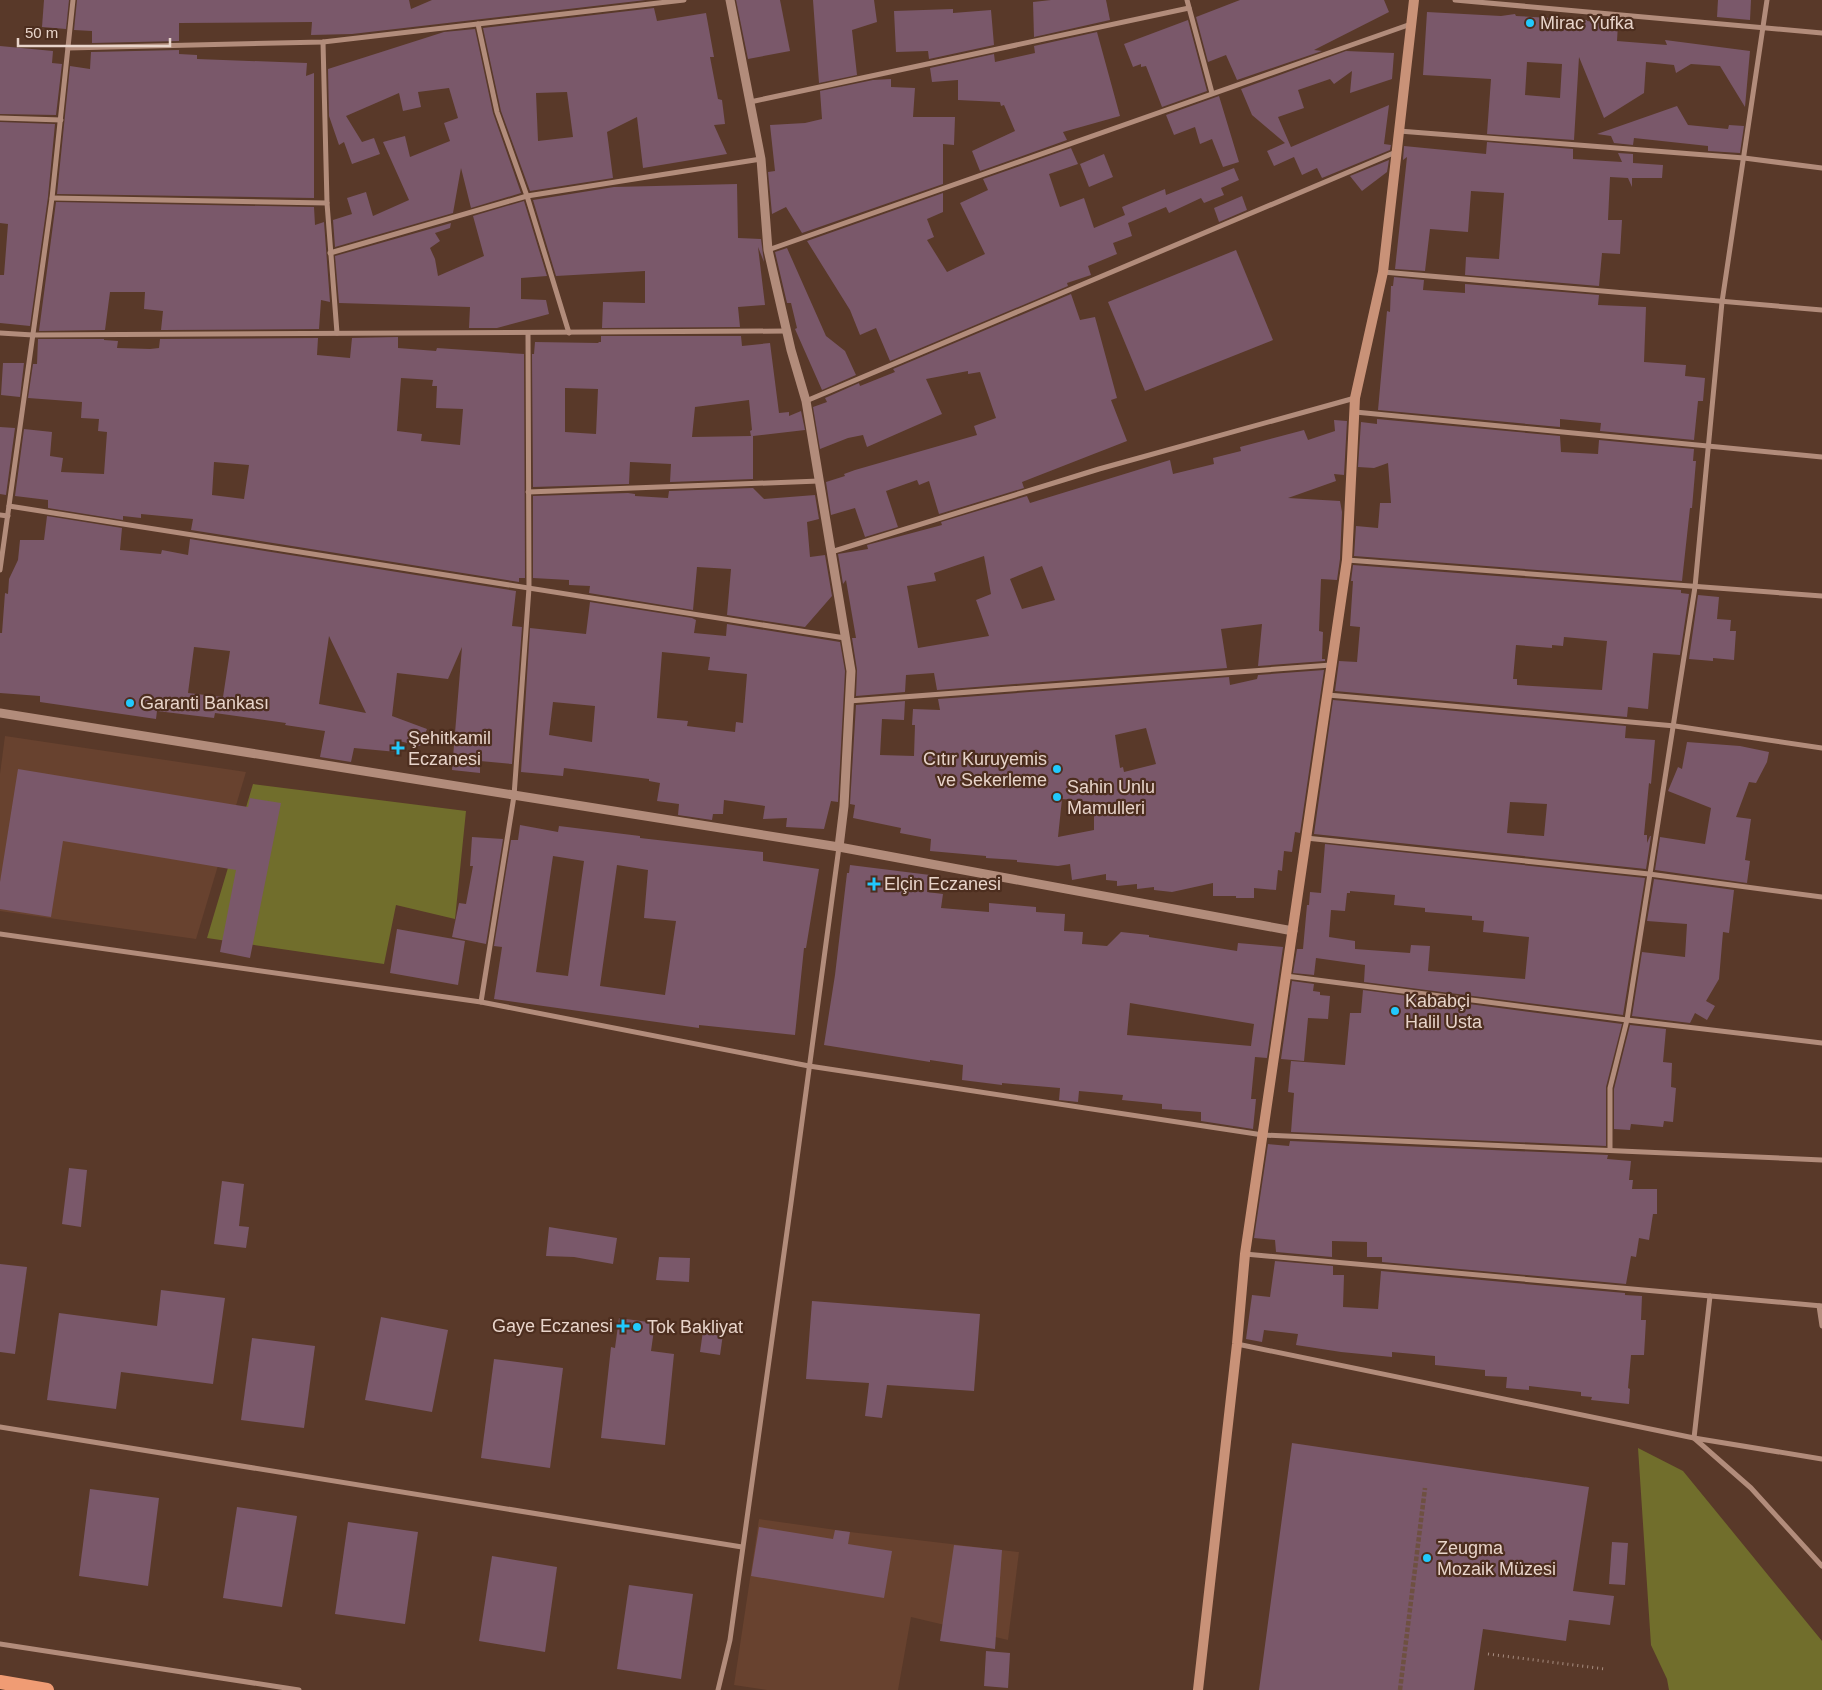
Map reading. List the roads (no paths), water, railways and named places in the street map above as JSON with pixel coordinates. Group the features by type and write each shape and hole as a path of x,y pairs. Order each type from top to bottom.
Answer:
{"highway":[{"path":"0,1682 47,1690"}],"main road":[{"path":"1198,1690 1237,1344 1245,1254 1347,560 1355,398 1383,272 1414,0"}],"street":[{"path":"0,570 52,198 73,0"},
{"path":"68,48 323,42 684,0"},
{"path":"718,1690 730,1640 844,806 851,671 806,401 786,331 768,250 761,159 730,0"},
{"path":"1187,0 1212,93"},
{"path":"1455,0 1822,32"},
{"path":"1610,1150 1610,1088 1627,1020 1695,587 1722,302 1768,0"},
{"path":"750,102 1189,8"},
{"path":"478,24 497,112 528,196 569,333"},
{"path":"768,250 1412,24"},
{"path":"323,42 327,203 337,333"},
{"path":"0,118 61,120"},
{"path":"1399,131 1744,158 1822,168"},
{"path":"806,401 1397,152"},
{"path":"330,253 528,196 761,159"},
{"path":"52,198 327,203"},
{"path":"1383,272 1822,310"},
{"path":"0,333 33,335 786,331"},
{"path":"481,1002 514,796 528,588 528,333"},
{"path":"831,552 1099,469 1355,398"},
{"path":"1355,412 1822,457"},
{"path":"528,492 819,481"},
{"path":"9,506 845,638"},
{"path":"0,515 8,516"},
{"path":"1347,560 1822,596"},
{"path":"849,701 1332,665"},
{"path":"1328,695 1674,726 1822,748"},
{"path":"0,713 838,847 1293,931"},
{"path":"1306,838 1649,874 1822,897"},
{"path":"0,934 481,1002 809,1066 1263,1135 1822,1160"},
{"path":"1286,976 1822,1043"},
{"path":"1245,1254 1820,1306 1822,1326"},
{"path":"1694,1438 1710,1296"},
{"path":"1237,1344 1694,1438 1822,1459"},
{"path":"0,1427 742,1547"},
{"path":"1694,1438 1750,1488 1822,1566"},
{"path":"0,1644 299,1690"}],"tunnel":[{"path":"1400,1690 1425,1488"}],"place":[{"name":"Mirac Yufka","path":"1530,23"},
{"name":"Garanti Bankası","path":"130,703"},
{"name":"Şehitkamil Eczanesi","path":"398,748"},
{"name":"Cıtır Kuruyemis ve Sekerleme","path":"1057,769"},
{"name":"Sahin Unlu Mamulleri","path":"1057,797"},
{"name":"Elçin Eczanesi","path":"874,884"},
{"name":"Kababçi Halil Usta","path":"1395,1011"},
{"name":"Gaye Eczanesi","path":"623,1326"},
{"name":"Tok Bakliyat","path":"637,1327"},
{"name":"Zeugma Mozaik Müzesi","path":"1427,1558"}]}
